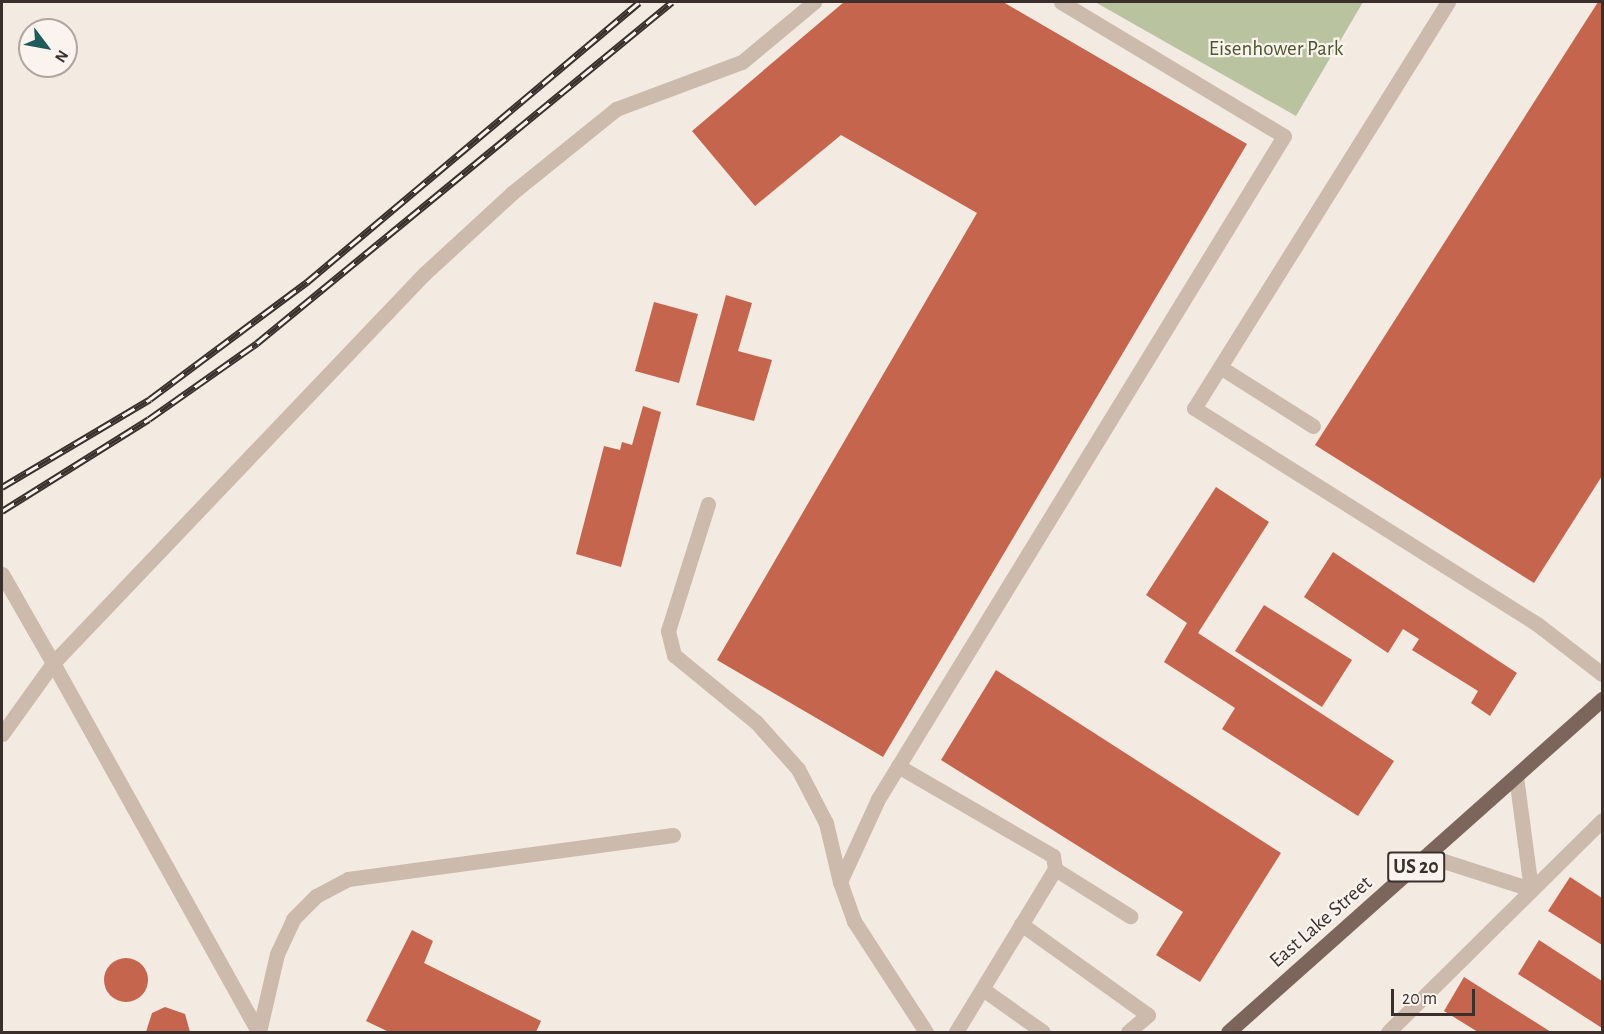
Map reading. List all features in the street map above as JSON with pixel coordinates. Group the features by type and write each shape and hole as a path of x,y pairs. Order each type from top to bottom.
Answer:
{"main road":[{"name":"East Lake Street","path":"1230,1032 1602,699"}],"lane":[{"path":"2,734 53,663 424,274 512,193 616,109 742,62 814,2"},
{"path":"840,882 898,766 1284,136 1061,2"},
{"path":"1448,2 1194,408 1537,624 1602,674"},
{"path":"1220,367 1313,426"},
{"path":"708,504 668,631 674,655 756,722 798,769 826,823 840,882 854,921 926,1032"},
{"path":"2,574 258,1032"},
{"path":"898,766 1053,855 1055,869 984,990 956,1032"},
{"path":"1516,777 1532,889"},
{"path":"1388,1032 1602,820"},
{"path":"258,1032 277,954 293,919 316,896 348,879 673,835"},
{"path":"1428,856 1532,889"},
{"path":"1055,869 1130,916"},
{"path":"1021,924 1148,1015 1128,1032"},
{"path":"984,990 1042,1032"}],"green space":[{"name":"Eisenhower Park","path":"1095,2 1363,2 1296,116"}],"building":[{"path":"844,2 1003,2 1247,144 883,757 717,660 977,213 841,135 755,206 692,131"},
{"path":"1598,2 1602,2 1602,476 1534,583 1315,445"},
{"path":"726,295 752,303 738,351 772,360 754,421 696,405"},
{"path":"654,302 698,314 679,383 635,371"},
{"path":"643,406 661,412 621,567 576,554 604,446 620,450 622,442 632,445"},
{"path":"1216,487 1269,522 1198,633 1394,761 1358,816 1222,729 1235,708 1164,662 1187,623 1146,595"},
{"path":"1333,552 1517,673 1490,716 1471,703 1478,691 1412,650 1419,639 1403,629 1388,653 1304,597"},
{"path":"1264,605 1352,660 1322,707 1235,651"},
{"path":"996,670 1281,853 1200,982 1156,955 1183,912 941,760"},
{"path":"1570,877 1602,898 1602,945 1548,911"},
{"path":"412,930 433,941 424,963 541,1021 536,1032 389,1032 366,1021"},
{"path":"1539,940 1602,981 1602,1028 1518,974"},
{"path":"126,958 142,964 148,980 142,996 126,1002 110,996 104,980 110,964"},
{"path":"1464,977 1551,1032 1478,1032 1444,1011"},
{"path":"165,1007 185,1014 190,1032 146,1032 152,1013"}],"railway":[{"path":"2,487 150,399 307,282 639,2"},
{"path":"2,511 149,419 257,343 672,2"}]}
